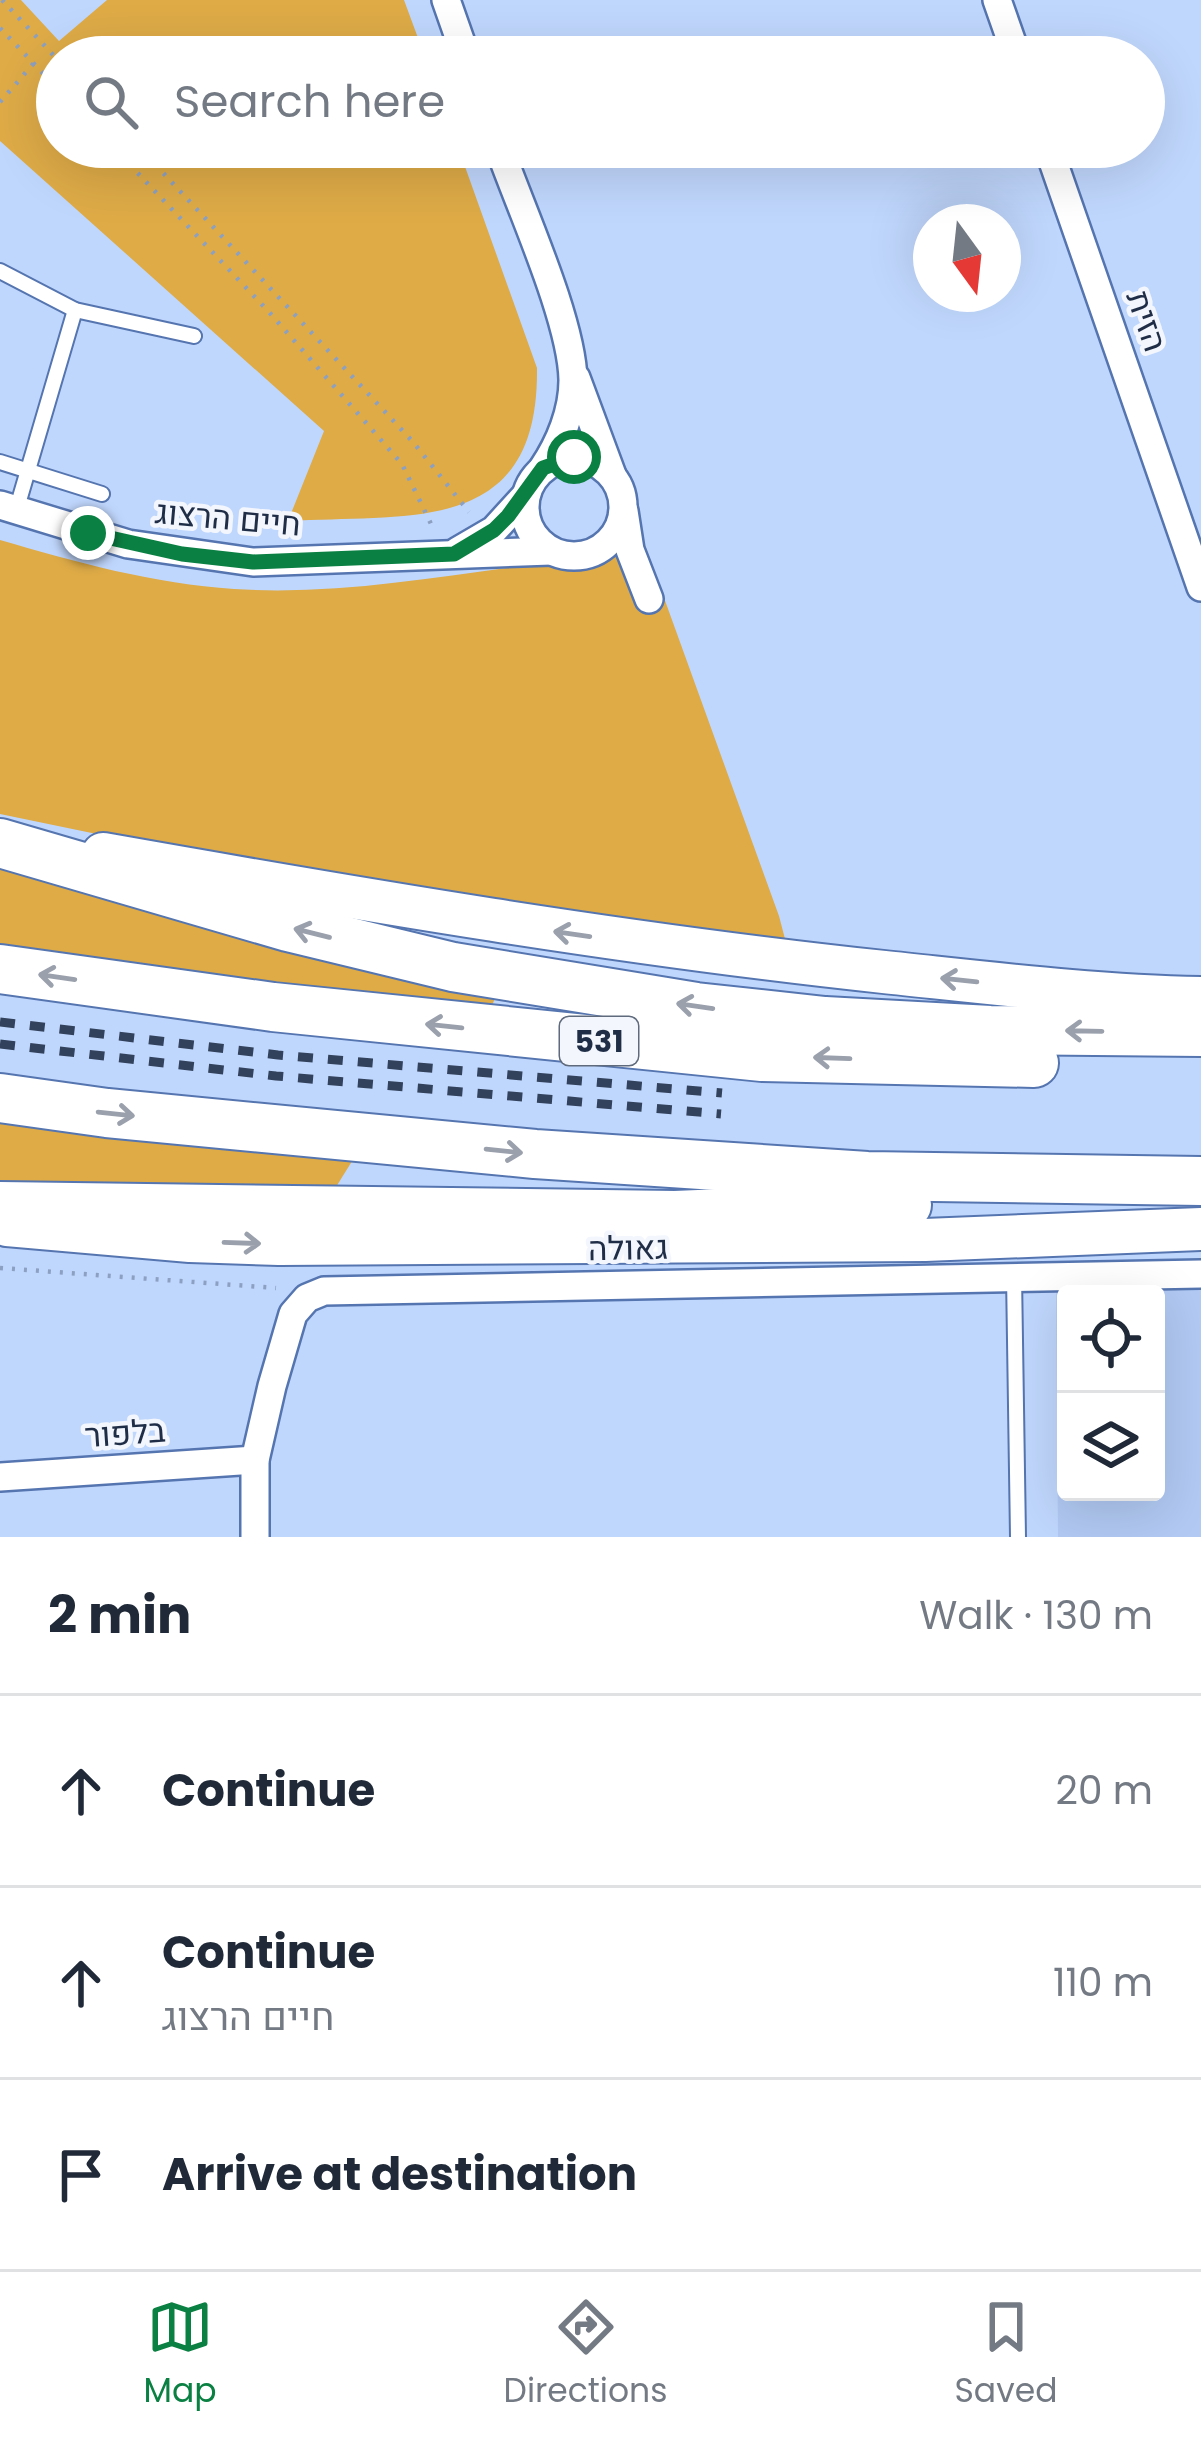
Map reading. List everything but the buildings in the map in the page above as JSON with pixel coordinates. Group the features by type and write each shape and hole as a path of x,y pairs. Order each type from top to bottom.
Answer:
{"highway":[{"path":"0,839 288,927 453,968 696,1007 825,1021 990,1030 1201,1032"},
{"name":"531","path":"0,969 273,1007 762,1057 1201,1065"},
{"path":"0,1098 107,1113 559,1155 867,1176 1201,1185"},
{"path":"0,1206 675,1215 1201,1185"}],"main road":[{"path":"0,839 687,951 1074,992 1201,998"},
{"path":"0,1225 279,1244 925,1240 1201,1229"}],"street":[{"path":"446,0 459,36"},
{"path":"998,0 1010,36"},
{"path":"506,168 562,325 573,379 555,450 526,495 529,527 563,553 620,577 649,599 630,550 623,495 569,356"},
{"name":"הזית","path":"1055,168 1201,587"},
{"path":"543,468 574,457 590,460 612,476"},
{"name":"חיים הרצוג","path":"450,554 487,535 526,495"},
{"name":"חיים הרצוג","path":"8,508 128,544 253,562 563,553"},
{"path":"563,553 598,551 611,541 624,511"},
{"name":"גאולה","path":"324,1292 1201,1274"},
{"path":"255,1537 255,1460 293,1314 307,1298 324,1292"},
{"name":"בלפור","path":"0,1477 255,1460"}],"lane":[{"path":"0,271 75,310 194,336"},
{"path":"8,508 27,473 75,310"},
{"path":"0,462 102,494"},
{"path":"1014,1275 1018,1537"}],"path":[{"path":"2,0 36,36"},
{"path":"0,28 34,63 0,102"},
{"path":"133,168 269,312 402,464 450,554"},
{"path":"159,168 413,442 487,535"},
{"path":"0,1268 324,1292"}],"shaded area":[{"path":"0,0 21,0 54,36 36,36 36,168 466,168 537,368 532,423 516,462 492,488 460,505 380,518 288,521 324,431 0,141"},
{"path":"107,0 404,0 417,36 65,36"},
{"path":"633,512 790,958 511,920 0,814 0,540 175,582 234,589 326,589 599,557"},
{"path":"0,864 496,995 489,1014 332,998 0,945"},
{"path":"0,1119 354,1158 336,1187 0,1189"},
{"path":"1056,1280 1201,1282 1201,1537 1058,1537 1058,1501 1165,1501 1165,1285 1057,1285 1057,1408"}],"railway":[{"path":"0,1022 278,1055 722,1093"},
{"path":"0,1044 276,1076 721,1114"}],"route":[{"path":"88,533 182,554 253,562 454,554 494,530 543,468 574,457"}]}
